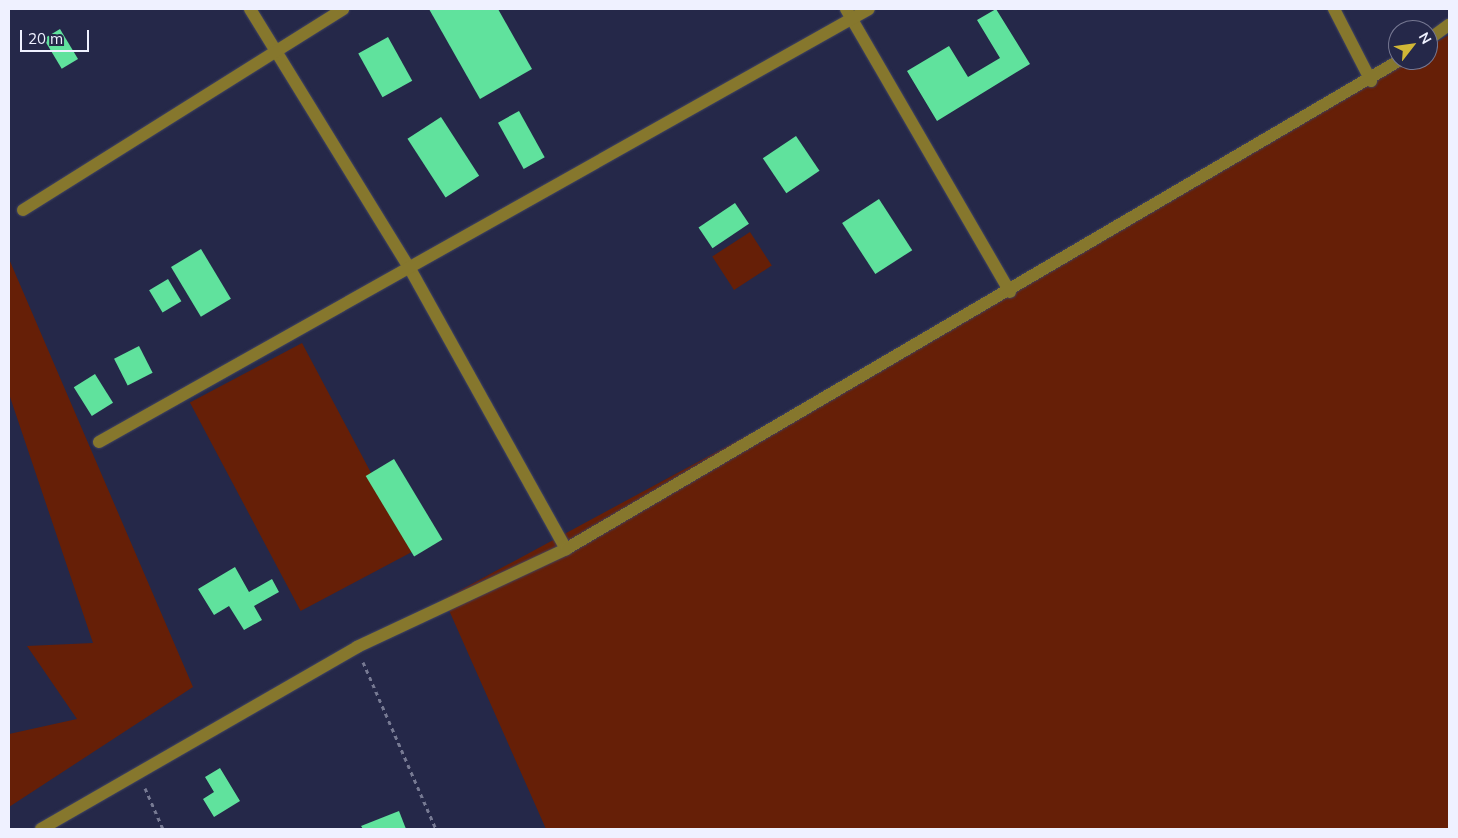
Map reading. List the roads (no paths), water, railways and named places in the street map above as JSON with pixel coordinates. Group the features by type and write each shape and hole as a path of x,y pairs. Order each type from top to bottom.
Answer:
{"street":[{"path":"250,9 275,54 409,267 566,549"},
{"path":"24,210 275,54 343,9"},
{"path":"99,442 409,267 848,14 869,9"},
{"path":"1334,9 1371,80"},
{"path":"848,14 1010,292"},
{"path":"1438,33 1449,25"},
{"path":"41,829 357,647 566,549 1010,292 1388,68"}]}
